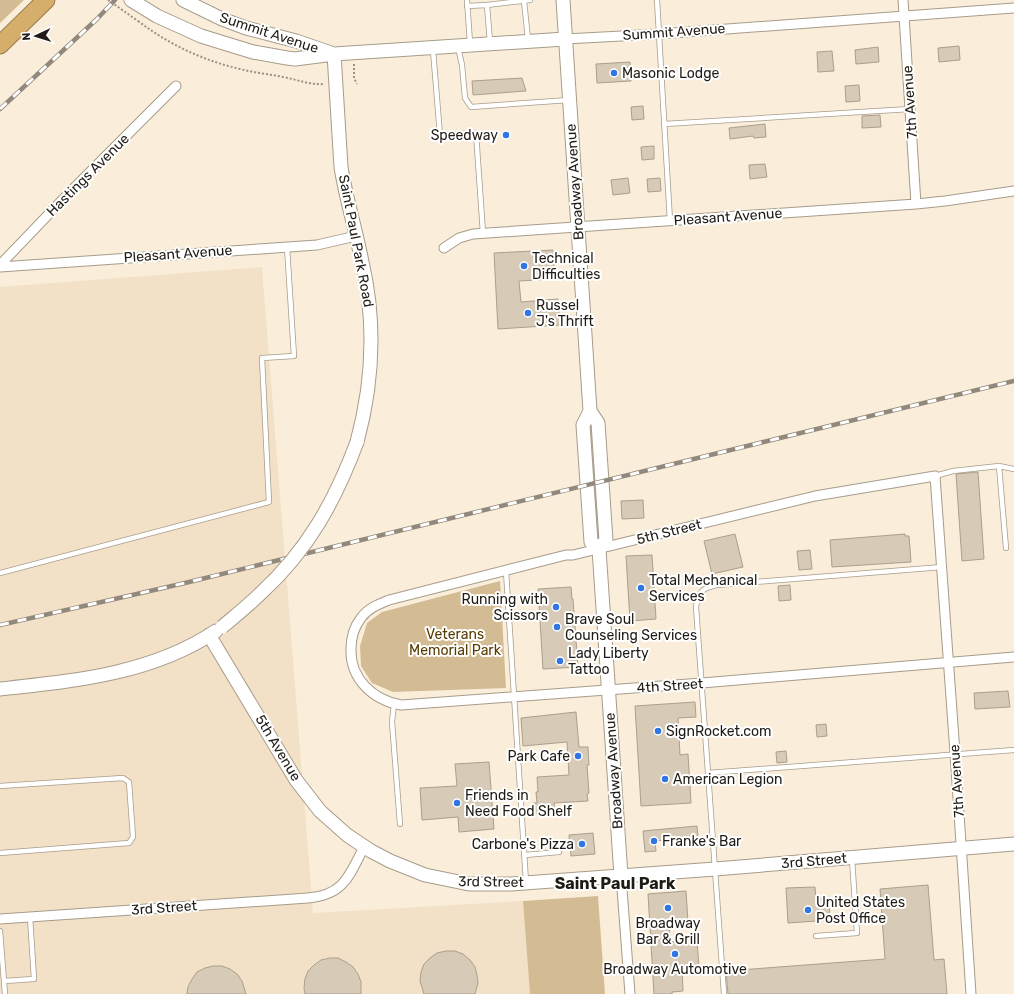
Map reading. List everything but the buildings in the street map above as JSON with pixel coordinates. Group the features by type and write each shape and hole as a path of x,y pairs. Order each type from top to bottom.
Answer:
{"highway":[{"path":"0,45 46,0"}],"street":[{"name":"Summit Avenue","path":"131,0 201,36 264,55 295,59 334,54 659,34 1014,8"},
{"name":"Summit Avenue","path":"183,0 222,19 246,28 296,41 334,54"},
{"name":"Broadway Avenue","path":"563,0 590,411 598,423 606,540 599,549 630,994"},
{"name":"7th Avenue","path":"902,0 916,204"},
{"name":"Saint Paul Park Road","path":"0,688 70,681 124,670 170,655 209,635 222,627 275,580 308,541 339,487 357,442 366,401 371,366 372,335 367,285 341,167 337,83 334,54"},
{"name":"Hastings Avenue","path":"0,266 68,194 176,86"},
{"name":"Pleasant Avenue","path":"444,248 464,236 483,233 916,204 1014,191"},
{"name":"Pleasant Avenue","path":"0,266 286,247 325,243 356,236"},
{"name":"5th Street","path":"351,657 351,641 361,618 368,610 389,600 506,570 599,549 815,496 935,476"},
{"path":"935,476 942,567"},
{"name":"7th Avenue","path":"942,567 956,755 971,994"},
{"name":"5th Avenue","path":"209,635 305,793 328,818 364,847"},
{"name":"4th Street","path":"351,657 354,670 360,682 380,699 401,705 702,684 1014,657"},
{"name":"3rd Street","path":"0,919 322,896 332,893 342,884 364,847 413,871 469,884 483,884 526,883 716,869 1014,844"}],"lane":[{"path":"467,0 462,65 465,98 471,107 569,100"},
{"path":"467,6 530,0"},
{"path":"657,0 670,221"},
{"path":"524,1 528,41"},
{"path":"487,5 490,44"},
{"path":"433,48 440,135 476,133 483,233"},
{"path":"664,124 910,109"},
{"path":"0,574 269,502 262,358 294,356 286,247"},
{"path":"999,466 1006,548"},
{"path":"935,476 953,471 999,466 1014,469"},
{"path":"724,994 696,607 700,593 706,588 717,585 942,567"},
{"path":"506,570 526,883"},
{"path":"394,704 392,722 400,824"},
{"path":"708,773 1014,750"},
{"path":"0,786 123,778 129,782 133,837 129,843 0,853"},
{"path":"525,855 559,852"},
{"path":"816,936 857,933 852,858"},
{"path":"4,981 34,979 30,917"},
{"path":"0,932 5,994"}],"path":[{"path":"108,0 173,44 195,55 222,64 295,79 311,84 337,83"},
{"path":"354,53 354,78 357,84"}],"shaded area":[{"path":"262,267 313,913 523,901 530,994 0,994 0,287"}],"green space":[{"path":"0,0 24,0 0,23"},
{"name":"Veterans Memorial Park","path":"500,581 506,688 393,692 372,683 361,666 360,646 367,623 382,612"},
{"path":"598,896 605,994 530,994 523,901"}],"railway":[{"path":"0,109 97,19 115,0"},
{"path":"0,625 185,583 1014,381"}],"place":[{"name":"Masonic Lodge","path":"614,73"},
{"name":"Speedway","path":"506,135"},
{"name":"Technical Difficulties","path":"524,266"},
{"name":"Russel J's Thrift","path":"528,313"},
{"name":"Total Mechanical Services","path":"641,588"},
{"name":"Running with Scissors","path":"556,607"},
{"name":"Brave Soul Counseling Services","path":"557,627"},
{"name":"Lady Liberty Tattoo","path":"560,661"},
{"name":"SignRocket.com","path":"658,731"},
{"name":"Park Cafe","path":"578,756"},
{"name":"American Legion","path":"665,779"},
{"name":"Friends in Need Food Shelf","path":"457,803"},
{"name":"Franke's Bar","path":"654,841"},
{"name":"Carbone's Pizza","path":"582,844"},
{"name":"Broadway Bar & Grill","path":"668,908"},
{"name":"United States Post Office","path":"808,910"},
{"name":"Broadway Automotive","path":"675,954"}],"district":[{"name":"Saint Paul Park","path":"615,883"}]}
